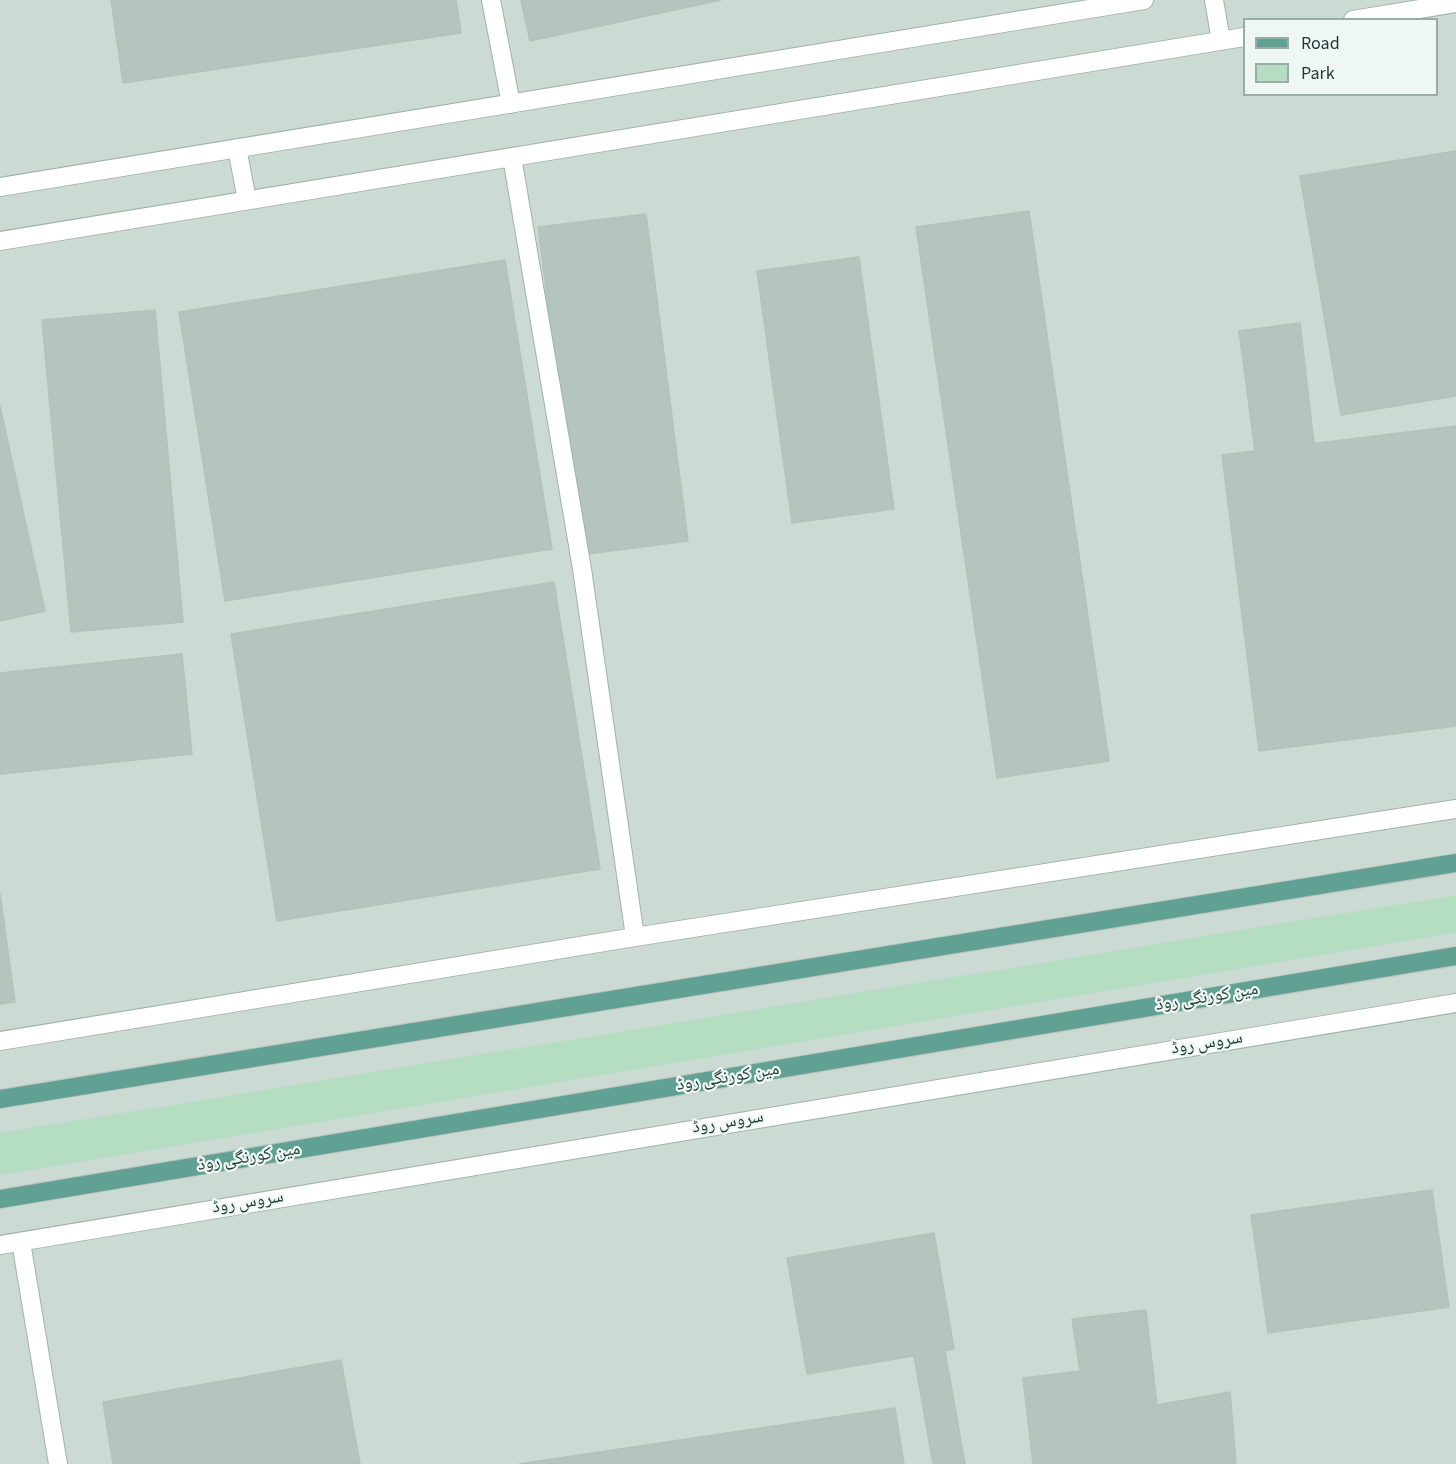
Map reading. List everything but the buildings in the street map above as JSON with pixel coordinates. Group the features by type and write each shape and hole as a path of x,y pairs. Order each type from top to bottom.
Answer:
{"main road":[{"path":"0,1098 1456,863"},
{"name":"مین کورنگی روڈ","path":"0,1199 1456,956"}],"street":[{"path":"491,0 511,104"},
{"path":"0,187 1144,0"},
{"path":"1214,0 1221,41"},
{"path":"1365,18 1456,3"},
{"path":"0,241 1243,37"},
{"path":"237,148 247,200"},
{"path":"512,157 582,570 635,937"},
{"path":"0,1041 635,937 1456,809"},
{"name":"سروس روڈ","path":"0,1245 1456,1003"},
{"path":"21,1242 58,1464"}],"shaded area":[{"path":"0,0 1456,0 1456,1464 0,1464"}],"green space":[{"path":"1456,895 1456,933 0,1175 0,1133"}]}
